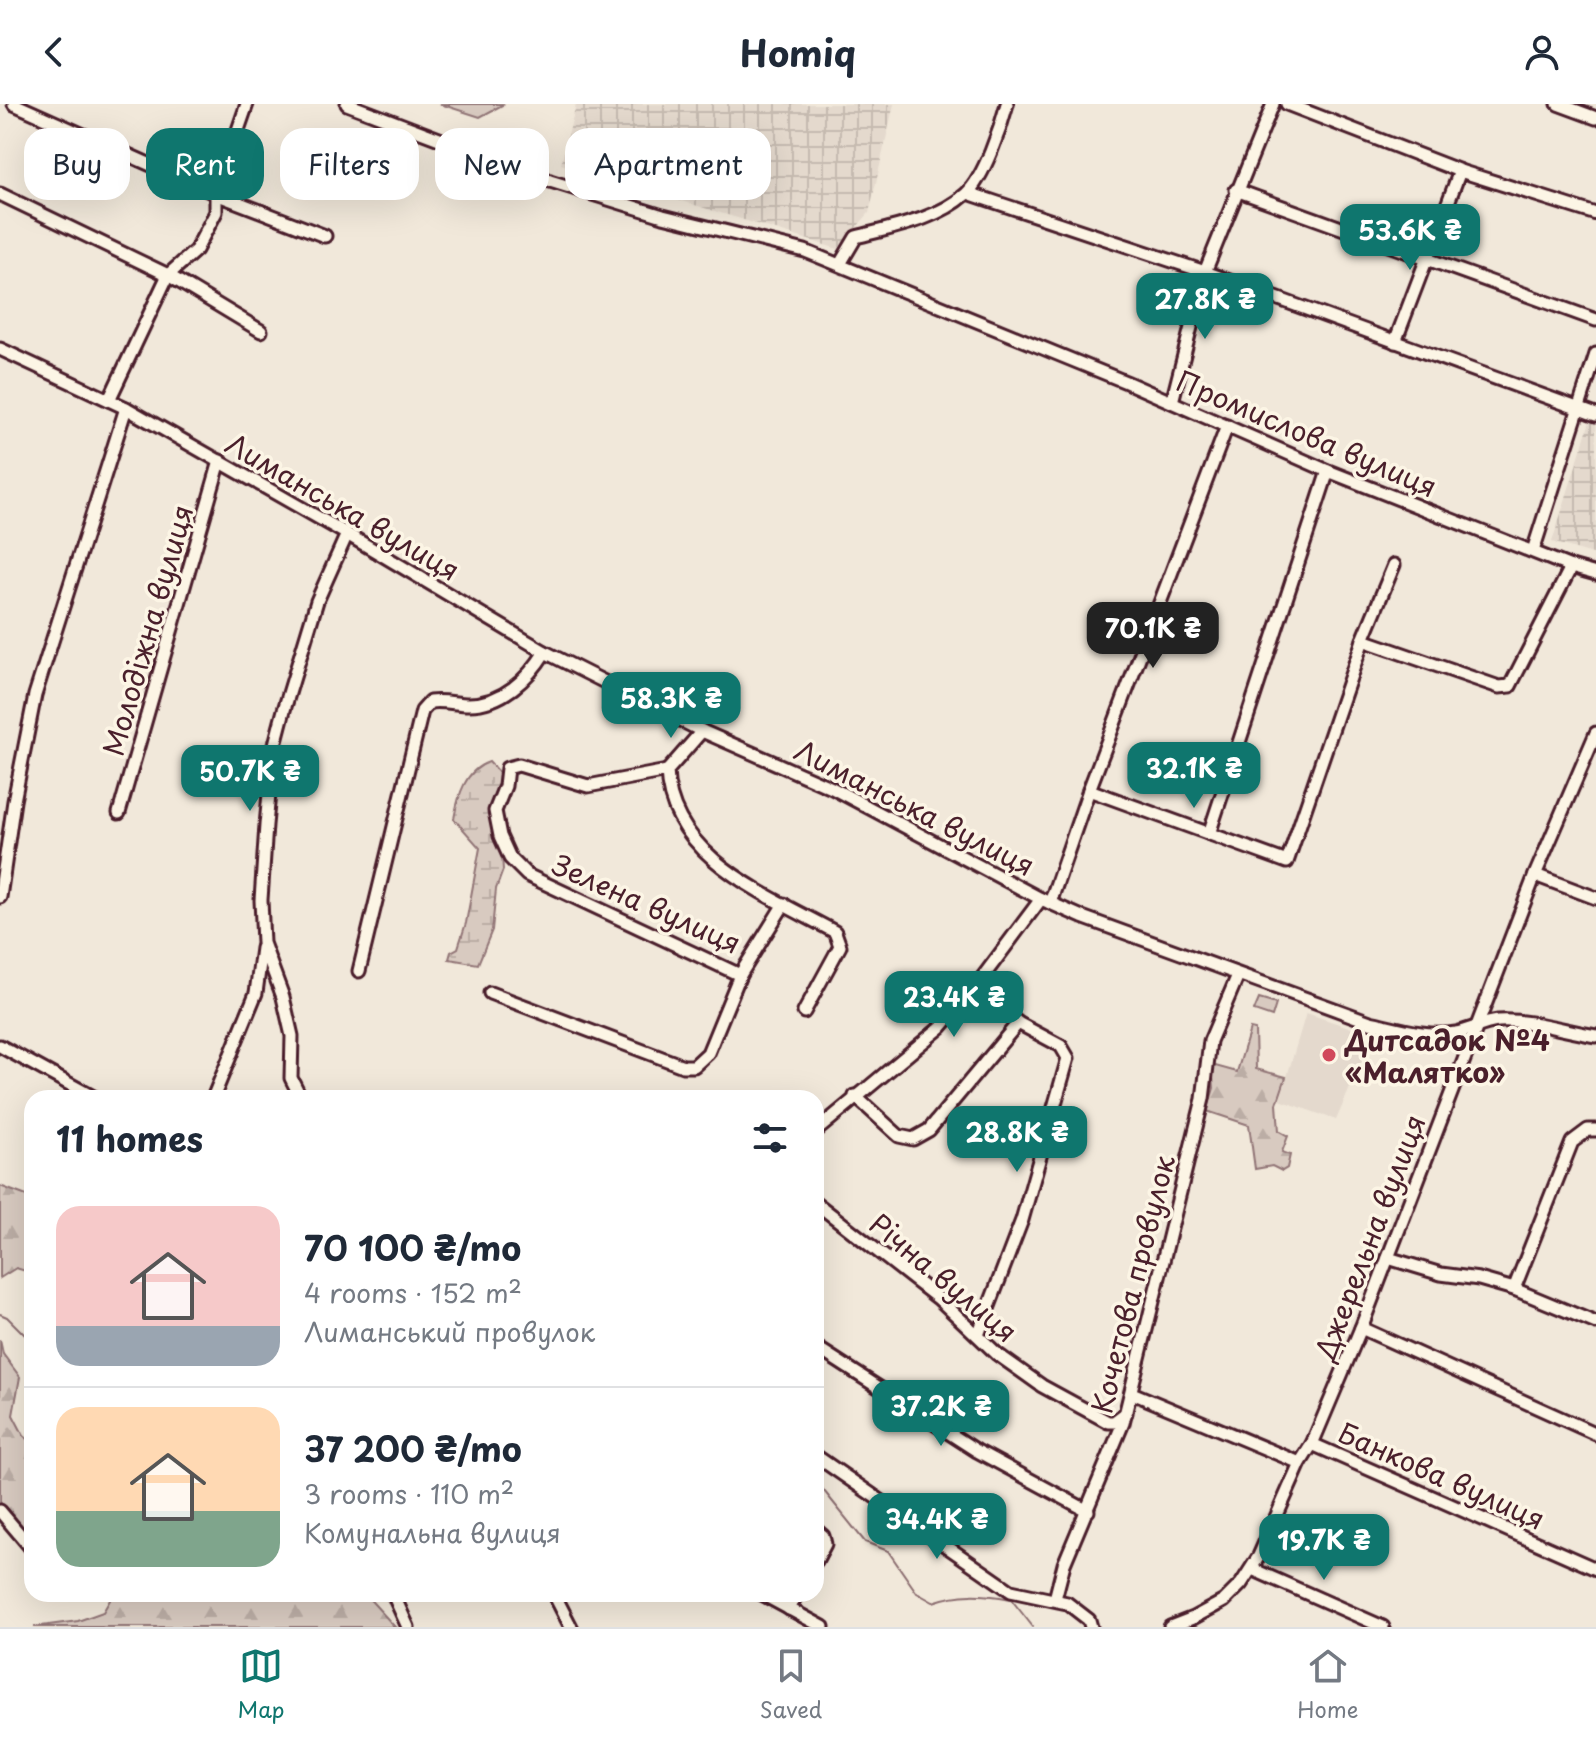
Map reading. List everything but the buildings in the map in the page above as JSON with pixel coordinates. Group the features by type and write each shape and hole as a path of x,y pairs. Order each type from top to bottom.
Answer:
{"street":[{"path":"14,104 146,163"},
{"path":"239,128 247,104"},
{"name":"Промислова вулиця","path":"347,104 550,181 663,216 805,251 840,264 1172,402 1328,471 1571,567 1596,574"},
{"path":"840,264 856,237 931,215 968,193 997,142 1007,104"},
{"path":"1172,402 1205,272 1273,104"},
{"path":"1287,104 1460,171 1596,214"},
{"path":"1558,104 1596,118"},
{"path":"1395,342 1460,171"},
{"path":"1236,190 1596,320"},
{"path":"968,193 1205,272 1596,415"},
{"path":"0,194 168,275 261,331"},
{"path":"109,400 168,275 196,250 216,212 216,200"},
{"path":"232,200 325,236"},
{"name":"Лиманська вулиця","path":"0,349 126,408 545,652 702,731 832,788 1046,901 1370,1022 1408,1031 1441,1034 1497,1021 1596,1036"},
{"path":"1533,551 1596,354"},
{"path":"0,897 14,801 35,695 126,408"},
{"path":"824,1124 941,1027 1046,901 1227,426"},
{"name":"Молодіжна вулиця","path":"119,813 220,461"},
{"path":"1209,834 1328,471"},
{"path":"216,1090 256,993 263,943 261,900 273,752 317,601 347,534"},
{"path":"1089,790 1287,862 1363,640 1394,565"},
{"path":"1363,640 1499,687 1510,686 1571,567"},
{"path":"359,971 422,711 430,702 470,704 503,695 526,677 545,652"},
{"path":"702,731 667,771 668,790 677,814 707,856 835,932 839,938 840,946 804,1012"},
{"name":"Джерельна вулиця","path":"1170,1627 1224,1601 1252,1569 1300,1463 1312,1444 1361,1328 1535,875 1596,733"},
{"name":"Зелена вулиця","path":"667,771 588,786 519,765 507,768 505,786 495,811 500,836 510,858 527,875 740,975 784,904"},
{"path":"1535,875 1596,898"},
{"path":"263,943 283,997 292,1036 291,1078 297,1090"},
{"path":"490,993 683,1066 694,1066 708,1053 740,975"},
{"name":"Кочетова провулок","path":"1055,1599 1064,1564 1088,1511 1132,1393 1203,1099 1210,1041 1238,975"},
{"path":"976,986 1018,1023 1061,1046 1068,1058 1022,1220 978,1335"},
{"path":"855,1096 899,1136 913,1139 929,1130 1018,1023"},
{"path":"0,1046 80,1090"},
{"path":"1514,1289 1572,1142 1588,1130 1596,1130"},
{"name":"Річна вулиця","path":"824,1209 939,1299 997,1354 1042,1386 1108,1422 1114,1422 1126,1413"},
{"path":"1388,1258 1441,1274 1479,1279 1514,1289 1596,1323"},
{"path":"1361,1328 1596,1434"},
{"path":"824,1352 977,1451 1088,1511"},
{"path":"1132,1393 1300,1463"},
{"name":"Банкова вулиця","path":"1312,1444 1596,1569"},
{"path":"824,1462 1011,1591 1055,1599 1078,1610 1089,1620 1091,1627"},
{"path":"0,1511 24,1540"},
{"path":"1252,1569 1383,1627"},
{"path":"397,1602 408,1627"},
{"path":"558,1602 571,1627"},
{"path":"776,1602 823,1627"},
{"path":"789,1609 793,1602"}],"shaded area":[{"path":"576,104 894,104 869,213 838,249 678,200 771,200 771,128 570,128"},
{"path":"1590,421 1596,423 1596,555 1552,542"},
{"name":"Дитсадок №4 «Малятко»","path":"1306,1013 1373,1035 1336,1120 1280,1100"}],"green space":[{"path":"440,104 504,104 480,117"},
{"path":"489,762 501,775 492,824 502,855 503,870 496,889 492,930 478,964 449,959 451,952 458,948 466,923 480,848 454,819 468,777"},
{"path":"1259,999 1276,1004 1272,1017 1254,1011"},
{"path":"1250,1029 1255,1030 1256,1069 1286,1077 1277,1104 1279,1131 1288,1136 1282,1152 1290,1155 1287,1168 1282,1171 1272,1166 1255,1169 1249,1125 1207,1111 1214,1088 1212,1065 1237,1072"},
{"path":"0,1186 24,1195 24,1270 16,1268 0,1278"},
{"path":"0,1340 3,1354 20,1377 13,1415 24,1436 24,1529 0,1502"},
{"path":"109,1602 372,1602 395,1627 34,1627 78,1621 103,1612"}],"waterway":[{"path":"0,1314 24,1334"},
{"path":"824,1491 865,1542 888,1551 917,1593 933,1602 972,1595 1011,1599 1033,1627"}],"place":[{"name":"Дитсадок №4 «Малятко»","path":"1329,1055"}]}
